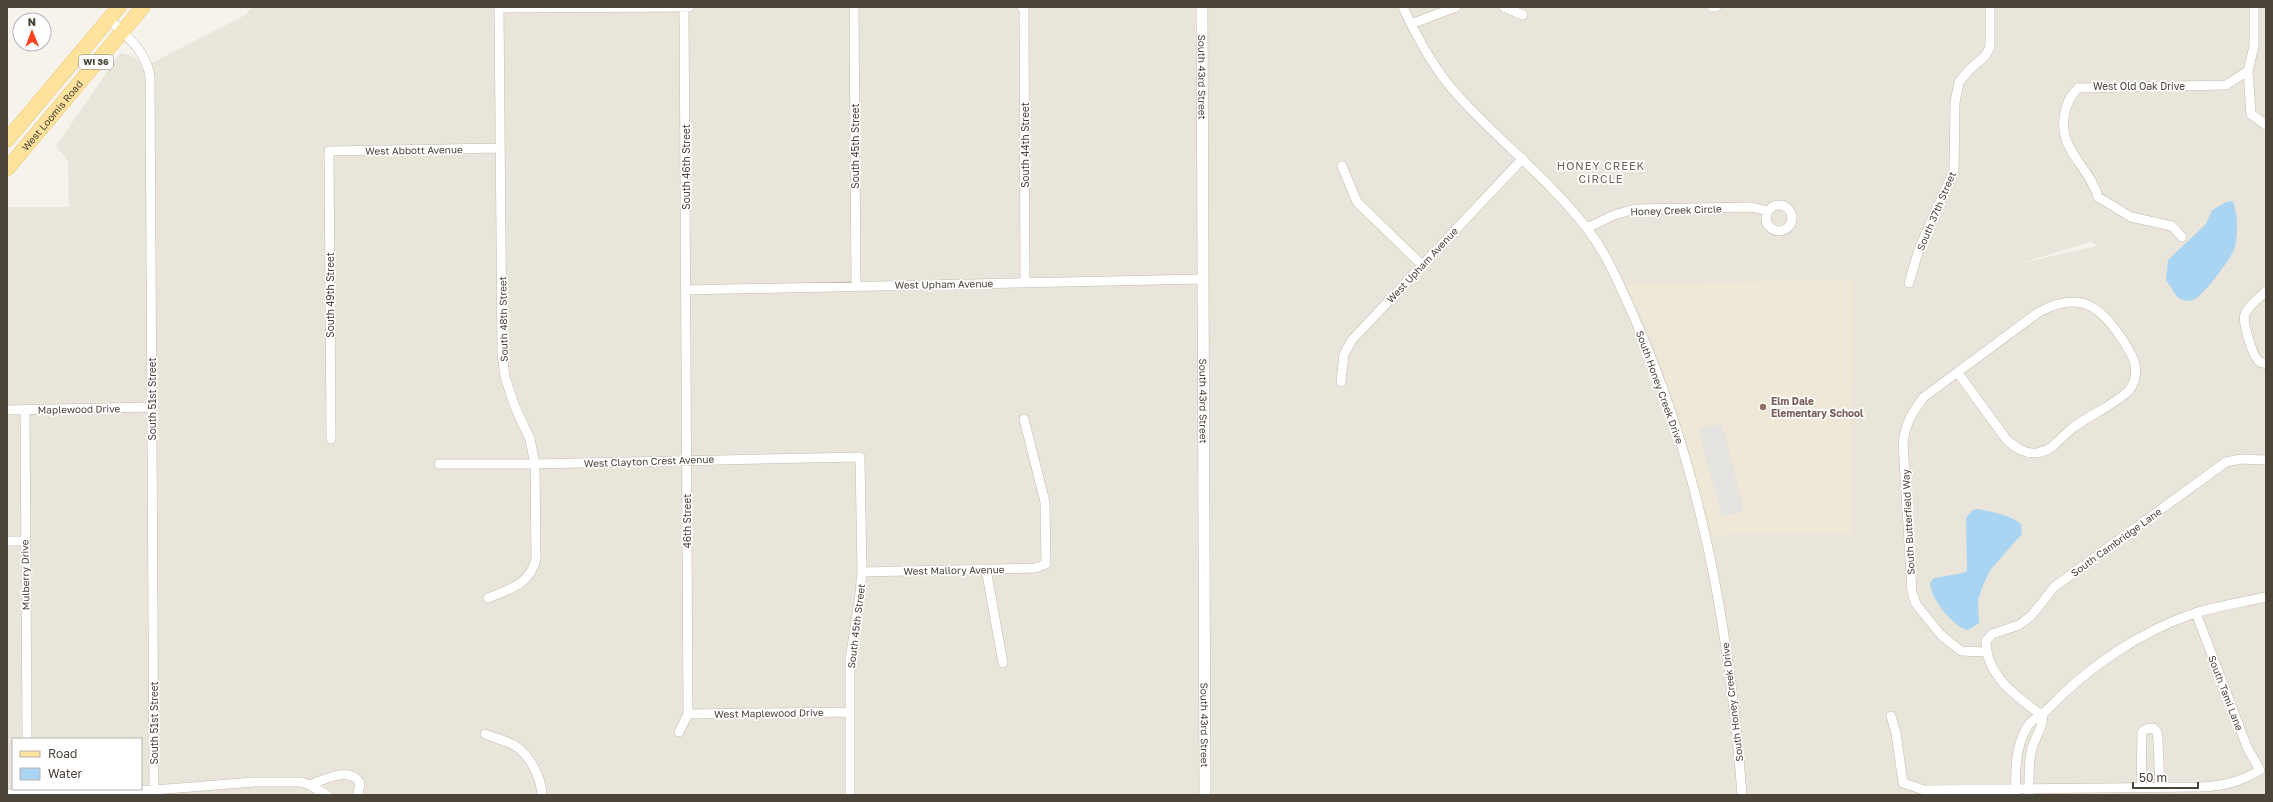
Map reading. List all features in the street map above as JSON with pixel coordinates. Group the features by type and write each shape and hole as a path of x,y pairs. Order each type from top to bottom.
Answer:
{"main road":[{"name":"West Loomis Road","path":"7,140 119,7"},
{"name":"West Loomis Road","path":"7,168 143,7"}],"street":[{"name":"South 46th Street","path":"684,7 686,328"},
{"path":"499,8 690,7"},
{"name":"South 45th Street","path":"854,7 856,286"},
{"name":"South 44th Street","path":"1022,7 1024,10 1025,283"},
{"name":"South 43rd Street","path":"1202,7 1205,795"},
{"name":"South Honey Creek Drive","path":"1403,7 1427,53 1461,100 1523,158 1587,228 1612,269 1648,349 1676,428 1706,530 1723,624 1736,718 1742,795"},
{"path":"1411,24 1456,7"},
{"path":"1504,7 1523,16"},
{"name":"South 37th Street","path":"1909,283 1919,249 1954,170 1955,102 1959,82 1969,70 1985,56 1990,47 1990,7"},
{"path":"2254,7 2254,46 2248,71 2251,114 2266,125"},
{"name":"South 48th Street","path":"488,598 519,586 534,570 536,558 535,464 530,439 515,407 505,377 502,353 499,8"},
{"name":"South 51st Street","path":"109,19 144,56 150,77 154,793"},
{"name":"West Old Oak Drive","path":"2182,237 2172,226 2131,218 2098,196 2095,184 2070,152 2064,139 2065,110 2072,94 2078,88 2226,85 2248,71"},
{"name":"West Abbott Avenue","path":"329,151 500,148"},
{"name":"South 49th Street","path":"329,151 331,438"},
{"name":"West Upham Avenue","path":"1341,382 1344,354 1352,340 1523,158"},
{"path":"1342,166 1358,202 1422,265"},
{"name":"Honey Creek Circle","path":"1587,228 1614,215 1635,209 1752,207 1768,211"},
{"name":"West Upham Avenue","path":"686,290 1202,279"},
{"path":"2266,290 2246,312 2244,324 2256,356 2260,362 2266,364"},
{"name":"South Butterfield Way","path":"1958,373 2006,439 2014,447 2028,452 2040,452 2051,448 2069,431 2126,393 2134,383 2137,369 2134,357 2112,323 2101,311 2086,304 2072,302 2056,303 2040,312 1924,397 1912,411 1906,426 1903,442 1912,592 1916,604 1941,635 1961,651 1986,652"},
{"name":"46th Street","path":"686,328 688,714"},
{"name":"Maplewood Drive","path":"7,410 152,407"},
{"name":"Mulberry Drive","path":"26,410 24,541 26,738"},
{"name":"West Mallory Avenue","path":"862,572 1035,568 1046,564 1045,502 1024,419"},
{"name":"South 45th Street","path":"850,795 850,660 862,572 860,457"},
{"name":"West Clayton Crest Avenue","path":"438,464 535,464 687,459 860,457"},
{"name":"South Cambridge Lane","path":"1986,652 1986,641 1992,634 2019,625 2032,615 2054,587 2226,462 2241,459 2266,460"},
{"path":"7,541 24,541"},
{"path":"986,569 1002,663"},
{"path":"2015,792 2016,763 2019,745 2032,720 2042,716 2064,693 2134,642 2162,625 2196,613 2266,597"},
{"name":"South Tami Lane","path":"2196,613 2247,747 2263,772"},
{"path":"1986,652 1990,665 2000,681 2042,716"},
{"name":"West Maplewood Drive","path":"688,714 850,712"},
{"path":"679,732 688,714"},
{"path":"1891,716 1896,734 1903,783 1924,790 2029,792 2220,786 2242,781 2263,772"},
{"path":"2029,792 2030,759 2033,746 2042,727 2042,716"},
{"path":"2141,788 2140,740 2142,732 2146,728 2153,728 2157,732 2158,740 2160,788"},
{"path":"485,734 514,745 528,757 542,787 542,795"},
{"path":"310,785 335,776 349,775 358,779 360,783 358,795"},
{"path":"7,794 27,791 154,793 254,782 301,782 310,785 327,795"}],"shaded area":[{"path":"253,7 2266,7 2266,795 7,795 7,207 69,207 68,161 56,146 120,53 129,55 138,60 142,68 245,15","holes":["2091,242 2133,269 2096,246 2018,264"]},
{"name":"Elm Dale Elementary School","path":"1852,280 1851,534 1726,534 1712,538 1686,440 1651,336 1626,284"},
{"path":"1722,424 1744,511 1722,517 1698,429"}],"water":[{"path":"2233,201 2237,218 2237,235 2233,252 2217,276 2197,298 2189,301 2178,298 2166,280 2168,260 2206,224 2212,210 2226,202"},
{"path":"1977,509 2011,518 2021,524 2022,534 1991,569 1978,600 1979,623 1968,630 1956,624 1938,604 1931,589 1930,583 1934,578 1967,571 1966,518 1973,510"}],"place":[{"name":"Elm Dale Elementary School","path":"1763,407"}],"district":[{"name":"HONEY CREEK CIRCLE","path":"1601,172"}]}
